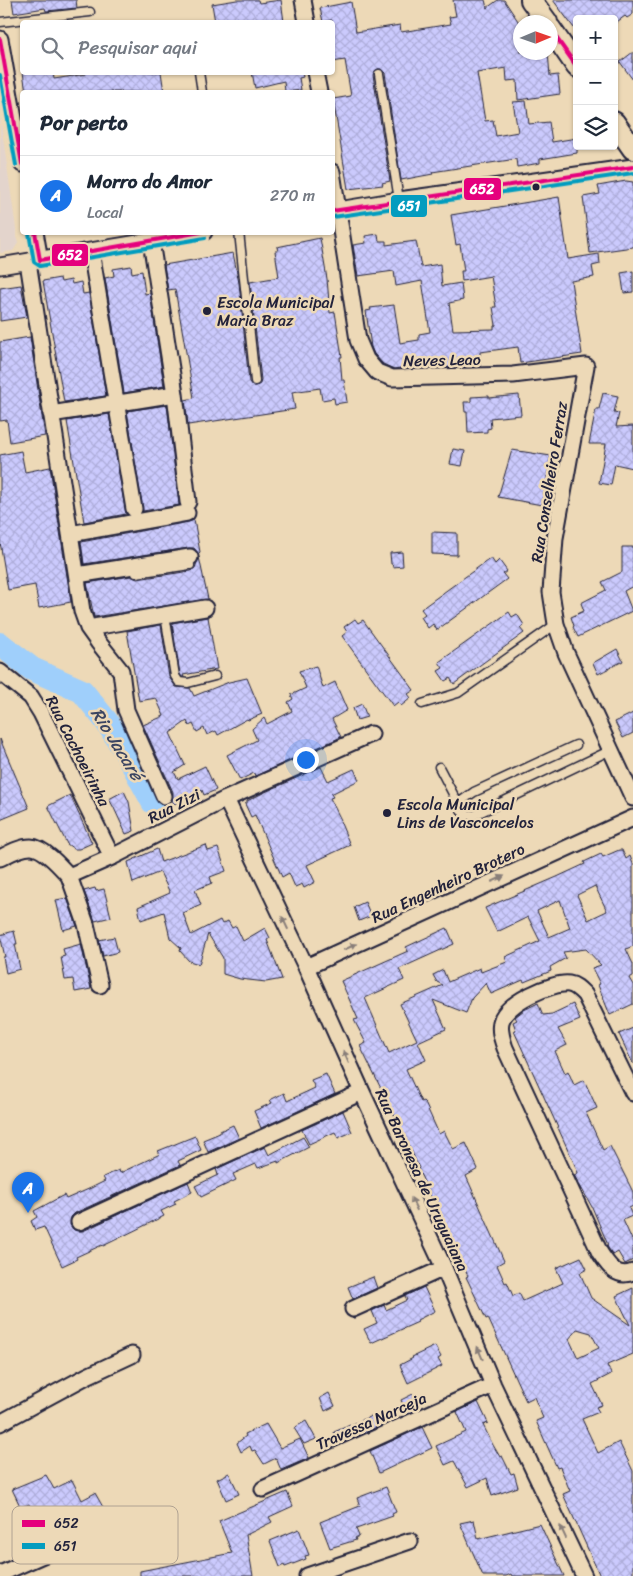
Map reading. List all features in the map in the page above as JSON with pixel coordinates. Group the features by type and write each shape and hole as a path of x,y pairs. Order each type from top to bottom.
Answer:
{"street":[{"path":"303,0 306,20"},
{"path":"531,0 542,15"},
{"path":"0,40 20,153"},
{"path":"558,40 573,61"},
{"path":"316,75 319,90"},
{"path":"618,128 633,149"},
{"path":"336,210 633,167"},
{"name":"Neves Leao","path":"336,210 358,340 366,360 377,372 392,378 423,378 520,375 586,366"},
{"path":"35,235 34,261 51,414 82,611 88,628 121,671 126,710 164,796"},
{"path":"0,266 186,235"},
{"path":"70,534 188,507 176,394 151,241"},
{"path":"91,252 134,509"},
{"name":"Rua Conselheiro Ferraz","path":"586,366 555,538 551,592 556,624 566,653 633,798"},
{"path":"51,414 116,402 176,394"},
{"path":"77,578 190,561"},
{"path":"88,628 205,608"},
{"name":"Rua Cachoeirinha","path":"0,672 31,697 42,713 112,857"},
{"name":"Rua Zizi","path":"69,876 112,857 226,799 371,734"},
{"name":"Rua Baronesa de Uruguaiana","path":"226,799 306,967 444,1268 493,1385 584,1576"},
{"name":"Rua Engenheiro Brotero","path":"306,967 633,818"},
{"path":"2,854 32,847 40,849 69,876 86,924 100,985"},
{"path":"633,1093 585,995 578,987 568,984 553,987 517,1002 505,1011 501,1021 500,1033 505,1048 600,1253 612,1270 620,1274 633,1272"},
{"path":"79,1222 362,1092"},
{"path":"353,1309 444,1268"},
{"path":"0,1423 87,1376 132,1355"},
{"name":"Travessa Narceja","path":"263,1489 493,1385"},
{"path":"307,1576 410,1542"},
{"path":"0,1574 23,1564"}],"lane":[{"path":"0,22 90,12"},
{"path":"379,74 400,200"},
{"path":"199,75 202,90"},
{"path":"239,235 255,381"},
{"path":"165,615 175,676 179,682 188,683 215,676"},
{"path":"422,704 458,693 556,624"},
{"path":"457,804 474,792 576,745"},
{"path":"439,768 464,816 475,815 611,750"}],"shaded area":[{"path":"0,116 18,243 13,251 0,253"}],"building":[{"path":"12,0 76,0 77,8 46,11 45,8 14,13"},
{"path":"237,0 258,0 259,3 281,0 284,20 215,20 212,4"},
{"path":"453,0 485,0 487,8 498,0 504,0 514,15 513,60 549,60 550,76 558,75 560,94 518,100 517,80 507,81 506,68 477,73 485,121 493,120 496,136 518,132 513,102 526,101 529,124 549,122 552,142 573,139 573,150 577,150 577,153 540,159 540,163 517,167 516,159 432,172 433,174 401,180 385,73 378,69 373,75 390,181 382,183 383,185 348,189 335,111 335,99 351,96 345,60 335,62 335,20 323,20 320,8 351,2 356,32 400,25 401,32 451,24 449,17 456,16"},
{"path":"553,0 633,0 633,14 627,18 625,16 618,21 618,15 573,15 573,27"},
{"path":"633,52 633,80 620,62"},
{"path":"23,75 53,75 54,79 80,75 161,75 164,90 26,90"},
{"path":"253,75 303,75 303,77 299,78 301,90 285,90 284,81 255,88"},
{"path":"626,181 633,182 633,247 590,253 583,197 600,194 598,186"},
{"path":"559,197 568,259 599,254 600,264 592,266 594,277 571,281 582,354 520,363 518,347 480,352 480,366 425,368 425,364 394,369 383,364 374,354 371,347 366,311 371,310 370,308 394,305 400,343 419,340 419,334 430,332 422,281 396,286 394,271 358,276 353,245 366,243 365,236 378,234 379,241 386,241 386,245 416,241 421,267 440,264 442,286 461,283 463,300 449,303 453,330 494,329 496,325 493,307 496,307 491,276 462,281 461,271 464,271 460,244 456,245 451,215"},
{"path":"320,238 327,279 330,313 335,312 342,357 340,357 342,380 344,380 347,402 335,404 334,398 322,400 320,388 292,392 295,409 188,425 185,400 194,398 175,289 168,290 164,265 233,253 239,283 249,382 252,386 256,386 260,384 261,380 250,282 279,277 275,251 278,251 277,247"},
{"path":"131,266 132,273 142,271 145,294 150,293 164,386 124,393 105,278 114,276 113,269"},
{"path":"633,271 633,292 624,293 621,273"},
{"path":"60,278 61,282 71,280 72,284 81,282 83,294 89,293 106,396 64,402 43,281"},
{"path":"21,285 27,317 0,321 0,288"},
{"path":"30,337 45,436 10,442 7,420 0,421 0,342"},
{"path":"603,393 618,396 614,412 619,413 616,427 633,426 633,468 615,464 611,485 599,483 606,444 589,444 596,409 599,409"},
{"path":"519,395 521,415 490,418 491,428 487,429 487,432 468,433 467,412 465,412 464,402 471,402 471,397 489,396 489,398"},
{"path":"167,405 179,505 143,511 127,411"},
{"path":"109,414 126,514 84,522 67,421"},
{"path":"453,449 465,451 462,466 450,464"},
{"path":"512,450 551,456 542,505 498,497"},
{"path":"21,451 25,472 50,467 71,602 39,608 35,585 8,590 0,542 0,455"},
{"path":"194,520 200,552 198,554 194,548 189,548 84,564 81,542"},
{"path":"432,532 457,533 457,555 432,554"},
{"path":"622,547 633,547 633,586 624,591 632,611 578,637 571,617 584,611 581,603 606,590 602,582 622,572"},
{"path":"402,552 403,566 393,567 390,553"},
{"path":"199,557 208,599 94,617 87,583 131,576 137,579 191,571 195,568"},
{"path":"491,558 495,564 499,560 507,571 503,574 507,579 437,630 433,624 428,628 421,617 425,614 421,609"},
{"path":"509,612 512,617 517,614 524,625 520,628 524,633 454,684 450,678 445,681 438,671 443,668 439,662"},
{"path":"208,617 217,669 183,675 184,677 182,677 172,623"},
{"path":"355,619 358,623 363,620 414,690 408,694 411,698 401,706 398,702 393,706 342,636 347,632 344,627"},
{"path":"161,625 169,677 176,687 190,688 194,696 229,682 247,678 262,714 247,719 218,735 216,731 207,735 204,728 197,732 193,724 189,726 187,721 170,733 185,765 174,772 178,779 205,766 216,790 204,795 202,790 174,804 172,800 173,792 143,725 164,716 156,698 139,701 127,631"},
{"path":"617,649 623,661 598,674 593,663"},
{"path":"316,666 323,688 335,682 347,710 332,719 341,737 255,776 254,773 240,780 227,755 257,740 252,729 264,718 267,724 292,711 288,702 293,699 291,695 306,688 299,671"},
{"path":"362,704 367,717 357,720 353,708"},
{"path":"633,713 633,733 623,738 615,722"},
{"path":"0,739 29,808 0,820"},
{"path":"321,767 328,781 354,769 359,780 331,794 333,797 330,798 341,820 350,845 307,865 315,882 304,888 302,884 295,887 289,873 282,877 255,815 251,817 245,804 247,801 263,793"},
{"path":"124,791 129,802 134,831 126,834 109,799"},
{"path":"70,795 92,843 79,849 74,849 67,844 48,806"},
{"path":"206,845 208,851 218,848 226,871 210,877 212,883 195,890 201,905 183,913 191,935 220,920 222,924 228,921 232,928 236,926 243,941 265,928 270,938 267,940 282,979 266,982 240,979 223,974 223,958 208,934 199,964 189,961 180,951 181,948 170,938 164,912 141,920 138,907 170,893 160,872 133,883 128,862 157,849 161,862"},
{"path":"622,850 626,859 630,856 633,864 633,946 626,949 633,964 633,976 629,978 633,985 633,1004 610,1015 598,985 600,984 592,968 601,965 586,949 563,952 566,958 550,967 551,971 524,982 523,980 491,994 486,983 472,998 466,1013 433,1000 446,1029 418,1042 426,1060 406,1069 421,1102 425,1103 439,1134 444,1131 453,1149 466,1143 478,1169 466,1176 504,1261 497,1265 513,1296 519,1293 523,1301 563,1283 556,1268 581,1257 587,1269 580,1273 591,1298 630,1325 616,1296 633,1288 633,1354 607,1365 611,1374 592,1384 602,1405 596,1407 599,1412 582,1419 598,1453 619,1442 633,1471 633,1576 600,1576 563,1494 570,1491 560,1467 557,1468 536,1421 543,1418 534,1397 526,1401 488,1318 486,1319 466,1277 468,1276 406,1139 360,1046 366,1043 354,1020 358,1019 341,981 408,951 406,947 447,928 454,944 399,969 404,980 365,998 389,1053 417,1040 400,1004 443,985 437,982 433,975 443,970 448,982 480,968 481,972 507,962 505,957 540,941 528,917 497,932 485,908 585,864 584,862 601,854 603,857","holes":["595,886 607,911 588,920 577,895","560,900 570,928 549,937 537,911","577,1329 591,1333 599,1348 578,1358 569,1339"]},
{"path":"95,888 96,891 104,889 111,917 95,921 84,891"},
{"path":"67,898 77,926 63,930 56,900"},
{"path":"365,902 371,916 359,921 354,907"},
{"path":"14,931 20,969 6,973 3,957 5,957 0,935"},
{"path":"114,937 118,952 103,956 99,940"},
{"path":"81,944 91,989 75,992 73,979 65,980 61,957 65,956 63,949"},
{"path":"538,1003 543,1015 552,1014 573,1004 580,1020 558,1029 567,1045 555,1051 565,1073 568,1071 574,1085 584,1080 597,1108 586,1113 603,1150 610,1146 633,1192 633,1206 629,1208 632,1216 623,1220 633,1242 633,1260 625,1264 618,1252 613,1255 608,1248 592,1207 574,1175 578,1173 574,1163 514,1031 516,1030 513,1022 517,1020 515,1017"},
{"path":"633,1028 633,1064 619,1034"},
{"path":"326,1074 335,1094 261,1128 254,1111 272,1103 270,1100 284,1093 287,1101 315,1088 311,1080"},
{"path":"343,1111 352,1132 338,1138 335,1132 309,1144 302,1130"},
{"path":"233,1125 239,1138 208,1152 203,1140"},
{"path":"195,1136 201,1150 178,1161 180,1165 75,1213 71,1217 70,1225 74,1230 83,1231 188,1182 192,1192 174,1201 176,1204 161,1211 164,1216 76,1257 77,1259 62,1266 44,1227 35,1230 31,1221 37,1217 34,1211 64,1195 66,1199 91,1188 105,1181 103,1177 119,1170 120,1173 160,1154 158,1151"},
{"path":"303,1137 309,1147 278,1163 278,1161 258,1168 256,1164 233,1174 236,1180 201,1197 195,1186 218,1175 216,1169 265,1147 269,1155"},
{"path":"373,1277 377,1288 353,1299 348,1287"},
{"path":"424,1287 435,1311 417,1320 418,1322 371,1343 364,1329 377,1323 372,1311 384,1305 386,1310 407,1300 405,1296"},
{"path":"435,1346 441,1357 438,1359 442,1366 408,1383 400,1365"},
{"path":"329,1393 335,1406 325,1411 320,1398"},
{"path":"413,1394 419,1408 407,1414 401,1400"},
{"path":"478,1402 488,1423 483,1425 500,1457 502,1456 511,1474 514,1473 518,1487 492,1496 487,1478 468,1487 454,1461 445,1465 436,1446 466,1432 457,1412"},
{"path":"376,1414 381,1425 339,1444 334,1432"},
{"path":"306,1421 316,1439 304,1444 294,1428"},
{"path":"266,1424 280,1448 300,1439 309,1458 281,1470 276,1458 264,1464 250,1446 241,1452 237,1443 246,1436 245,1434"},
{"path":"422,1427 432,1448 379,1473 370,1451"},
{"path":"229,1473 239,1494 226,1500 217,1479"},
{"path":"46,1475 54,1489 72,1480 82,1500 95,1493 102,1506 30,1506 29,1504 20,1506 12,1489"},
{"path":"386,1487 396,1512 392,1514 393,1516 356,1529 359,1536 355,1538 356,1540 330,1548 320,1522 360,1506 357,1498"},
{"path":"287,1492 293,1506 269,1517 272,1522 246,1535 253,1576 140,1576 140,1571 232,1553 219,1521"},
{"path":"474,1520 478,1539 540,1524 564,1576 512,1576 511,1574 506,1576 483,1576 460,1523"},
{"path":"299,1529 309,1555 305,1556 306,1559 280,1567 270,1541"}],"waterway":[{"name":"Rio Jacaré","path":"0,644 32,669 82,691 107,722 126,752 153,802"}],"transit line":[{"name":"652","path":"0,39 20,153"},
{"name":"652","path":"558,40 573,61"},
{"name":"651","path":"0,75 16,165"},
{"name":"652","path":"335,211 633,167"},
{"name":"651","path":"335,217 633,173"},
{"name":"651","path":"29,235 34,262 40,266 205,238"},
{"name":"652","path":"36,235 40,260 184,235"}],"place":[{"name":"Escola Municipal Maria Braz","path":"207,311"},
{"name":"Escola Municipal Lins de Vasconcelos","path":"387,813"},
{"name":"Morro do Amor","path":"28,1213"}]}
